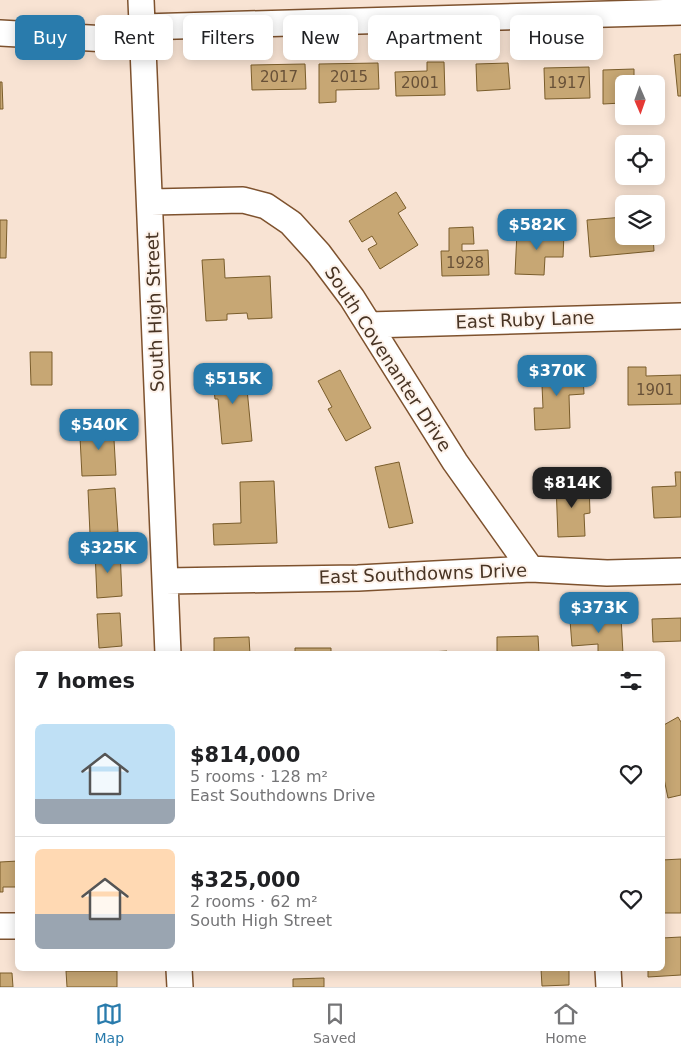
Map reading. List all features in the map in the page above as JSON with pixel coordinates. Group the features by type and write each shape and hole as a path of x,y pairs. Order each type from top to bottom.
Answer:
{"street":[{"name":"South High Street","path":"141,0 141,15"},
{"path":"173,33 681,12"},
{"path":"0,34 95,34"},
{"name":"South High Street","path":"143,60 151,202 168,651"},
{"name":"South Covenanter Drive","path":"151,202 243,200 266,206 291,224 319,254 352,298 456,462 531,569"},
{"name":"East Ruby Lane","path":"368,324 681,316"},
{"name":"East Southdowns Drive","path":"166,581 358,578 531,569 607,573 681,571"},
{"path":"0,926 15,926"},
{"path":"179,971 180,987"},
{"path":"608,971 609,987"}],"building":[{"path":"681,54 681,96 678,96 674,55"},
{"path":"427,62 444,62 445,95 396,96 395,72 427,71"},
{"path":"378,63 379,89 336,90 336,102 319,103 319,64"},
{"path":"508,63 510,89 477,91 476,64"},
{"path":"305,64 306,89 252,90 251,65"},
{"path":"589,67 590,98 545,99 544,68"},
{"path":"634,69 634,75 615,75 615,103 603,104 603,70"},
{"path":"0,82 2,82 3,109 0,109"},
{"path":"396,192 406,208 398,213 418,245 380,269 368,249 377,244 372,236 362,242 349,221"},
{"path":"615,218 615,245 654,245 654,251 590,257 587,220"},
{"path":"0,220 7,220 6,258 0,258"},
{"path":"473,227 474,244 462,244 462,251 488,250 489,275 442,276 441,251 449,251 449,228"},
{"path":"517,232 564,234 563,257 545,257 544,275 515,274"},
{"path":"224,259 225,278 270,276 272,318 248,319 247,313 227,314 227,320 206,321 202,260"},
{"path":"30,352 52,352 52,385 31,385"},
{"path":"541,362 564,362 565,376 583,375 584,394 569,395 570,428 535,430 534,408 543,408"},
{"path":"628,367 646,367 646,376 681,375 681,404 628,405"},
{"path":"245,368 252,441 222,444 218,399 215,399 212,370"},
{"path":"340,370 371,428 346,441 328,409 332,407 318,381"},
{"path":"113,422 116,475 82,476 80,437 90,437 89,423"},
{"path":"399,462 413,523 389,528 375,467"},
{"path":"675,472 681,472 681,517 654,518 652,487 676,486"},
{"path":"274,481 277,543 214,545 213,524 241,523 240,482"},
{"path":"589,483 590,513 584,514 585,536 558,537 556,484"},
{"path":"115,488 118,532 90,534 88,490"},
{"path":"120,550 122,596 97,598 95,551"},
{"path":"120,613 122,646 99,648 97,614"},
{"path":"621,617 623,651 598,651 598,644 572,646 570,620"},
{"path":"681,618 681,641 653,642 652,619"},
{"path":"538,636 539,651 497,651 497,637"},
{"path":"249,637 250,651 214,651 214,638"},
{"path":"295,648 331,648 331,651 295,651"},
{"path":"678,717 681,722 681,795 668,798 665,784 665,724"},
{"path":"681,859 681,913 665,913 665,860"},
{"path":"15,861 15,887 3,887 3,892 0,892 0,862"},
{"path":"681,937 681,975 648,977 648,971 665,971 665,938"},
{"path":"66,971 117,971 117,987 67,987"},
{"path":"541,971 569,971 569,985 542,986"},
{"path":"0,973 12,973 13,987 0,987"},
{"path":"324,978 324,987 293,987 293,979"}]}
